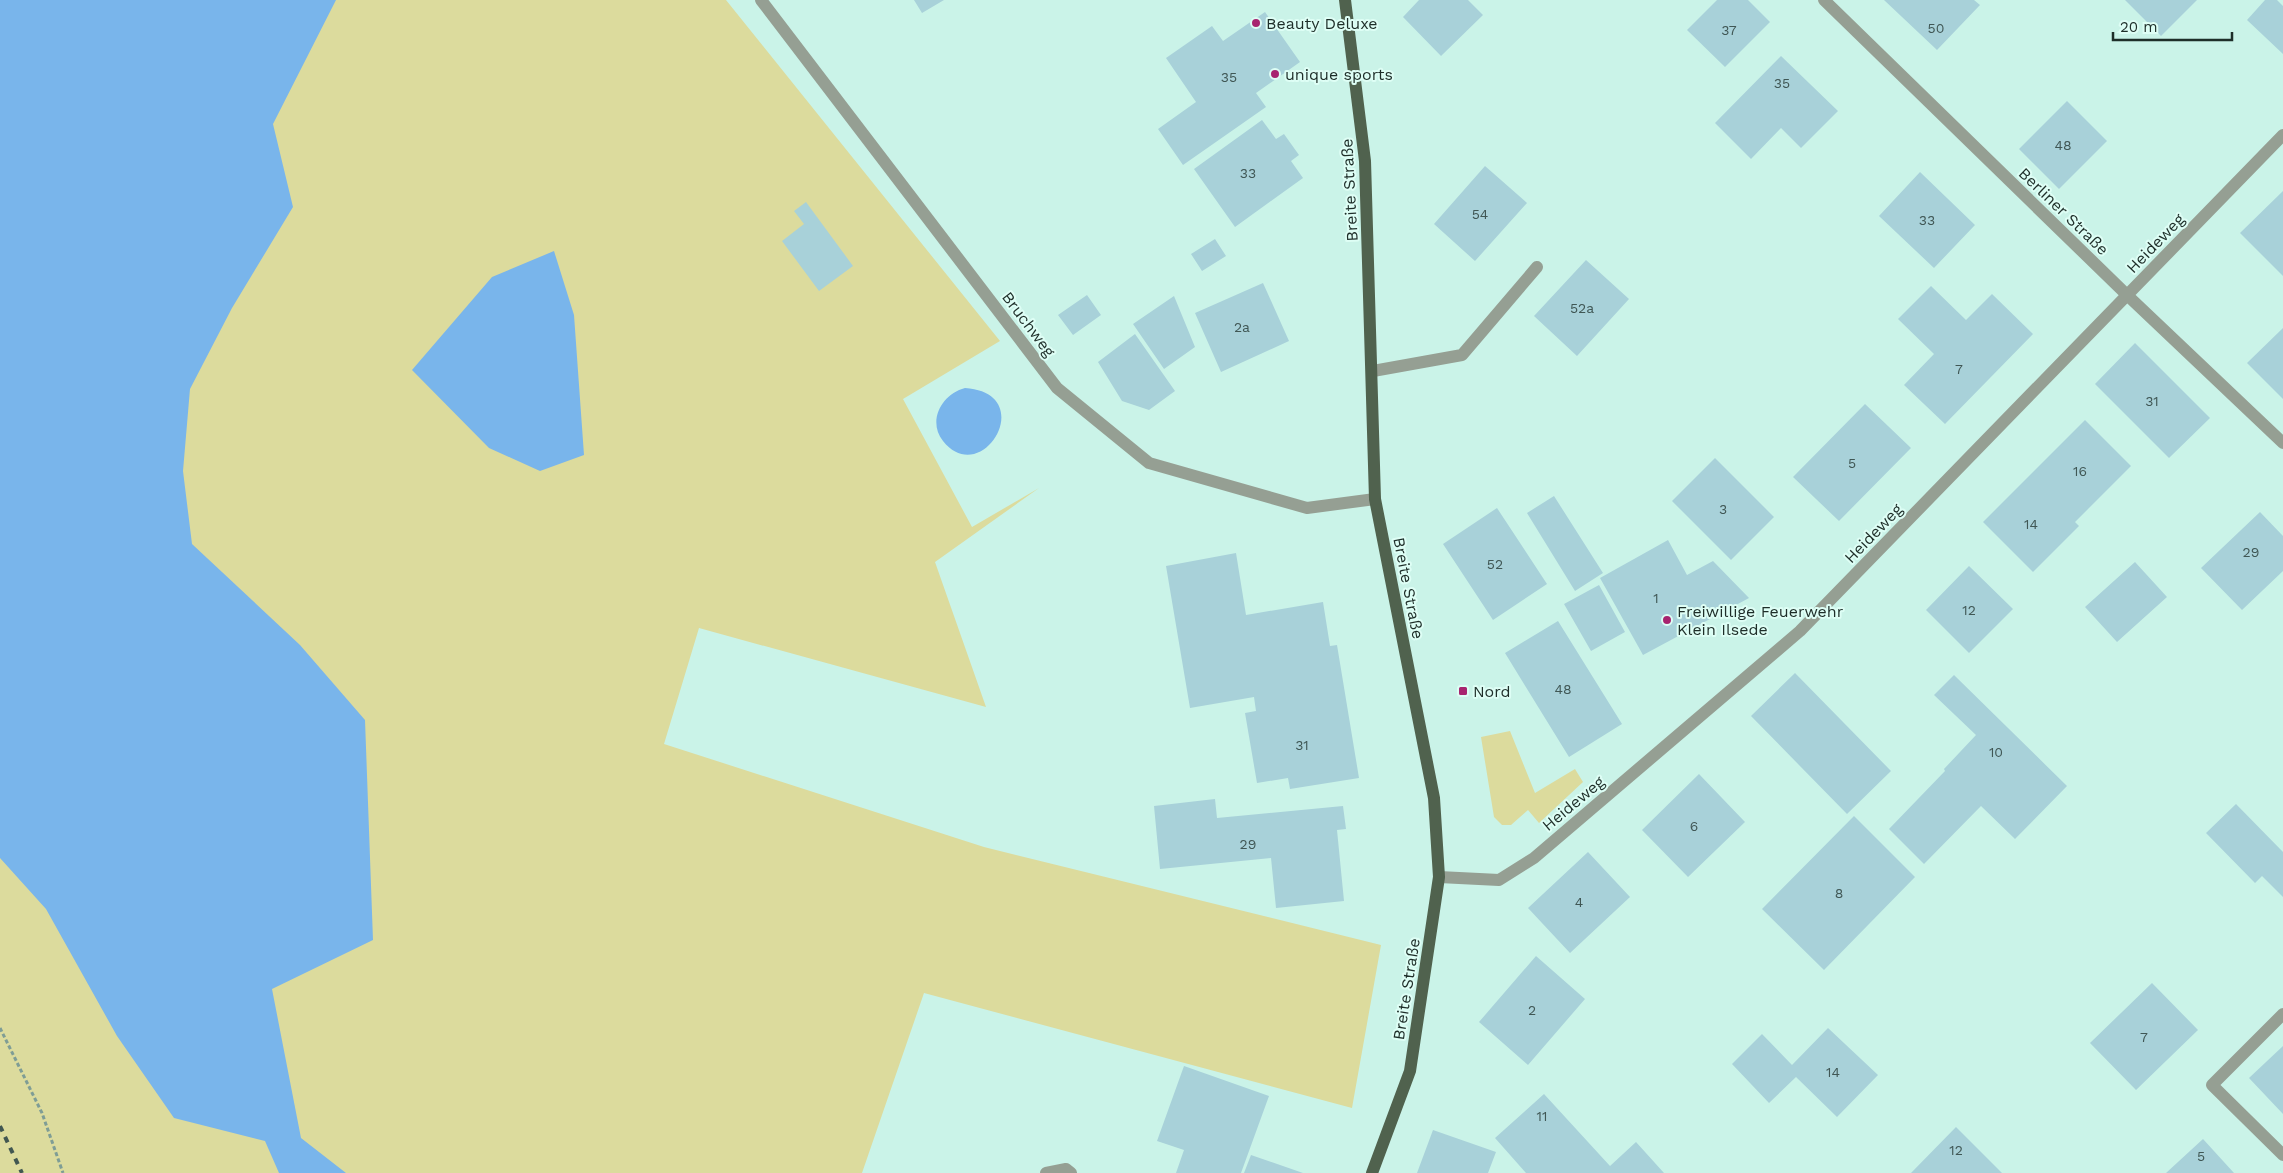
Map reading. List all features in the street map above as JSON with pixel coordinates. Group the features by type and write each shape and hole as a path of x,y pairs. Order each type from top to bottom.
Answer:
{"main road":[{"name":"Breite Straße","path":"1345,0 1365,161 1375,499 1434,798 1440,877 1410,1071 1372,1173"}],"street":[{"name":"Bruchweg","path":"761,0 1057,388 1149,463 1306,508 1375,499"},
{"name":"Berliner Straße","path":"1824,0 2127,295 2283,443"},
{"name":"Heideweg","path":"1440,877 1498,880 1534,858 1800,631 2283,135"},
{"path":"1372,370 1462,355 1537,268"},
{"path":"2283,1014 2212,1085 2283,1155"},
{"path":"1046,1173 1066,1169 1071,1173"}],"path":[{"path":"0,1028 42,1114 63,1173"}],"shaded area":[{"path":"0,0 726,0 1000,341 903,399 972,527 1039,488 935,562 986,707 699,628 664,744 984,847 1381,945 1352,1108 924,993 862,1173 0,1173"},
{"path":"1510,731 1535,793 1575,769 1583,782 1539,823 1528,810 1511,825 1502,825 1494,817 1481,737"}],"water":[{"path":"0,0 336,0 273,124 293,207 232,308 190,389 183,471 192,544 300,645 365,720 373,940 272,989 301,1138 346,1173 279,1173 265,1141 174,1118 117,1036 46,909 0,858"},
{"path":"554,251 574,315 584,455 540,471 489,448 412,370 492,277"},
{"path":"965,388 987,394 999,405 1001,420 997,435 987,447 973,454 958,453 943,441 936,425 939,409 944,402 957,391"}],"building":[{"path":"914,0 944,0 922,13"},
{"path":"1419,0 1468,0 1483,15 1441,56 1403,17"},
{"path":"1717,0 1748,0 1770,22 1725,67 1687,30"},
{"path":"1884,0 1974,0 1980,5 1937,50"},
{"path":"2125,0 2197,0 2161,36"},
{"path":"2265,0 2277,0 2283,6 2283,54 2247,20"},
{"path":"1265,12 1300,62 1256,93 1266,107 1183,165 1158,129 1196,102 1166,58 1212,26 1223,41"},
{"path":"1781,56 1838,111 1801,148 1781,128 1751,159 1715,123"},
{"path":"2067,101 2107,141 2059,189 2019,149"},
{"path":"1262,120 1276,139 1284,134 1299,155 1291,161 1303,178 1235,227 1194,169"},
{"path":"1485,166 1527,203 1475,261 1434,224"},
{"path":"1920,172 1975,225 1934,268 1879,216"},
{"path":"2283,191 2283,276 2240,233"},
{"path":"806,202 853,266 819,291 782,241 804,224 794,211"},
{"path":"1215,239 1226,256 1202,271 1191,254"},
{"path":"1586,260 1629,299 1577,356 1534,316"},
{"path":"1263,283 1289,341 1221,372 1195,313"},
{"path":"1931,286 1966,320 1992,294 2033,334 1945,424 1904,385 1934,354 1898,319"},
{"path":"1087,295 1101,315 1073,335 1058,315"},
{"path":"1174,296 1195,347 1164,369 1133,324"},
{"path":"2283,328 2283,399 2247,363"},
{"path":"1135,334 1175,391 1149,410 1122,401 1098,362"},
{"path":"2135,343 2210,418 2169,458 2095,384"},
{"path":"1865,404 1911,448 1839,521 1793,477"},
{"path":"2085,420 2131,466 2075,522 2079,526 2033,572 1983,522"},
{"path":"1715,458 1774,517 1731,560 1672,501"},
{"path":"1554,496 1603,573 1575,591 1527,513"},
{"path":"1497,508 1547,584 1493,620 1443,544"},
{"path":"2260,512 2283,536 2283,571 2242,610 2201,568"},
{"path":"1668,540 1687,575 1713,561 1749,598 1643,655 1600,578"},
{"path":"1236,553 1246,615 1323,602 1330,646 1337,645 1359,778 1290,789 1288,778 1257,783 1245,713 1256,711 1254,697 1190,708 1166,566"},
{"path":"2135,562 2167,597 2117,642 2085,607"},
{"path":"1969,566 2013,609 1969,653 1926,610"},
{"path":"1599,585 1625,632 1591,651 1564,604"},
{"path":"1558,621 1622,724 1569,757 1505,653"},
{"path":"1795,673 1891,771 1847,814 1751,716"},
{"path":"1954,675 2067,786 2015,839 1981,806 1924,864 1889,829 1945,771 1944,769 1976,735 1934,695"},
{"path":"1699,774 1745,822 1688,877 1642,830"},
{"path":"1215,799 1217,818 1343,806 1346,829 1337,830 1344,901 1276,908 1271,858 1160,869 1154,806"},
{"path":"2236,804 2283,852 2283,897 2262,876 2255,883 2206,833"},
{"path":"1854,816 1915,877 1824,970 1762,909"},
{"path":"1588,852 1630,897 1570,953 1528,908"},
{"path":"1536,956 1585,999 1528,1065 1479,1022"},
{"path":"2152,983 2198,1030 2136,1090 2090,1043"},
{"path":"1828,1028 1878,1075 1837,1117 1796,1077 1769,1103 1732,1064 1762,1034 1792,1065"},
{"path":"2283,1046 2283,1114 2249,1078"},
{"path":"1184,1066 1269,1096 1241,1173 1176,1173 1184,1150 1157,1141"},
{"path":"1544,1094 1610,1166 1636,1142 1664,1173 1526,1173 1495,1138"},
{"path":"1956,1127 2002,1173 1911,1173"},
{"path":"1433,1130 1496,1152 1488,1173 1417,1173"},
{"path":"2203,1139 2234,1173 2166,1173"},
{"path":"1251,1155 1303,1173 1244,1173"}],"railway":[{"path":"0,1126 22,1173"}],"place":[{"name":"Beauty Deluxe","path":"1256,23"},
{"name":"unique sports","path":"1275,74"},
{"name":"Freiwillige Feuerwehr Klein Ilsede","path":"1667,620"},
{"name":"Nord","path":"1463,691"}]}
